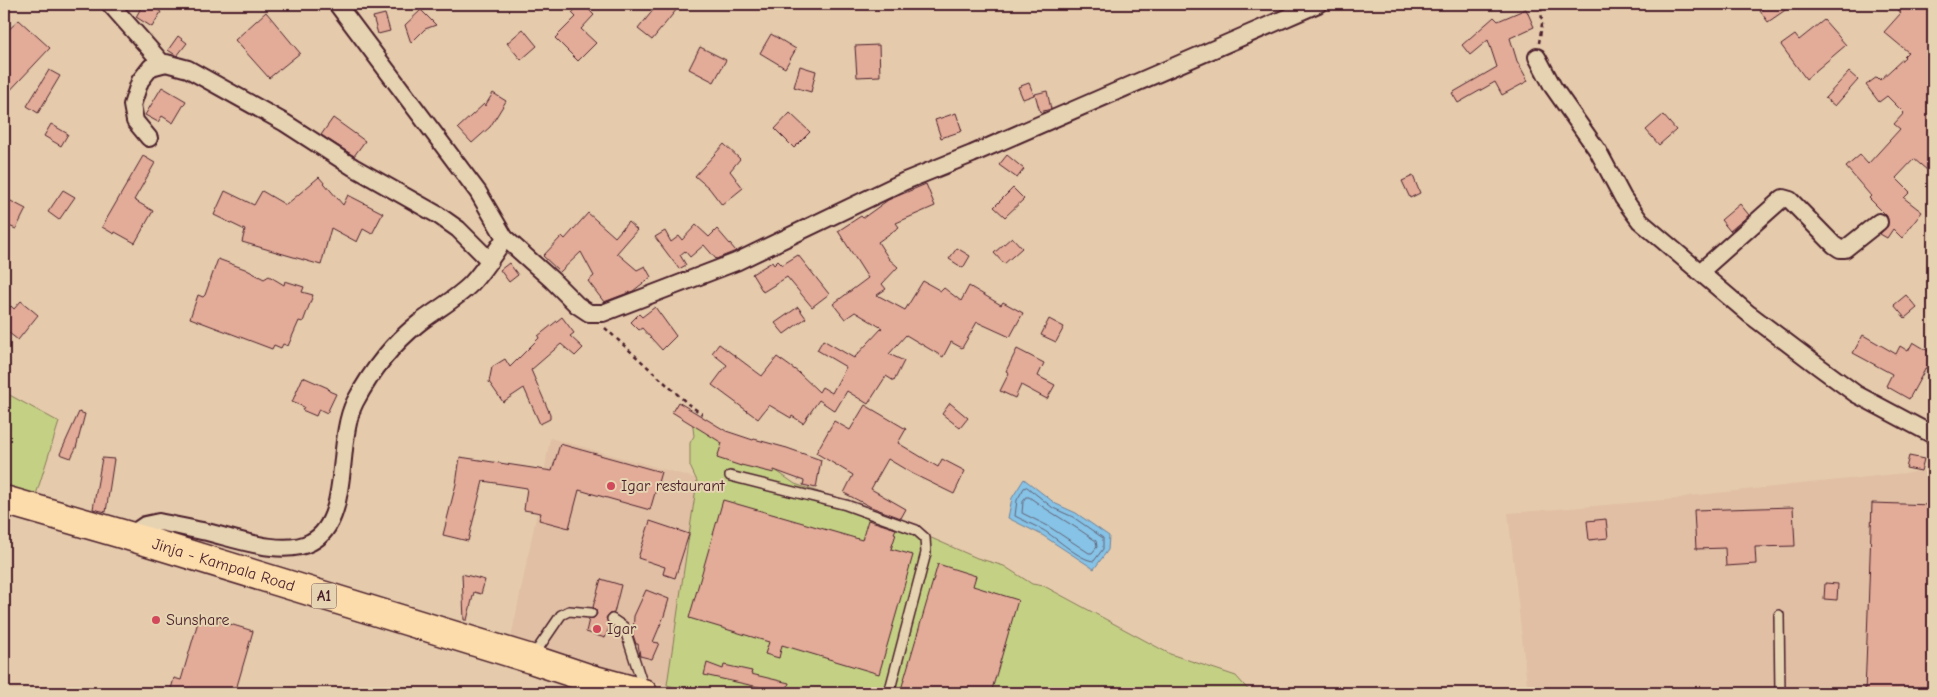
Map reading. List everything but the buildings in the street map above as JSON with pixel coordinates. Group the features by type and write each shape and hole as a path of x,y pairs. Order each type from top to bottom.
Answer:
{"highway":[{"name":"Jinja - Kampala Road","path":"4,500 129,536 531,659 586,686 645,693"}],"street":[{"path":"110,4 163,64"},
{"path":"337,4 478,192 505,238 577,305 589,313 603,313 736,262 906,181 1318,4"},
{"path":"1537,57 1552,87 1598,151 1623,198 1640,221 1749,314 1856,394 1933,435"},
{"path":"149,138 135,121 132,105 140,81 151,67 166,63 188,69 285,123 353,167 438,215 458,229 490,260"},
{"path":"1700,272 1782,198 1790,200 1834,245 1840,248 1845,249 1879,222"},
{"path":"129,536 145,525 159,522 266,546 293,548 310,543 324,534 331,523 339,493 346,430 353,405 362,387 392,348 418,324 469,286 483,271 505,238"}],"lane":[{"path":"730,476 846,505 916,530 925,538 926,553 889,693"},
{"path":"531,659 561,615 569,611 591,613"},
{"path":"1779,615 1780,693"},
{"path":"612,619 624,627 645,693"}],"path":[{"path":"1537,57 1542,24 1541,4"},
{"path":"589,313 688,404 702,414"}],"shaded area":[{"path":"550,438 699,479 667,685 510,642"},
{"path":"1933,470 1933,693 1528,693 1508,513 1676,499 1688,496"}],"green space":[{"path":"4,392 59,422 35,498 4,488"},
{"path":"691,411 795,484 856,505 977,558 1004,566 1032,584 1044,586 1170,654 1236,676 1251,693 694,693 667,685 697,481 690,466 690,443 694,436"}],"water":[{"path":"1024,479 1056,504 1076,513 1109,536 1108,550 1094,569 1042,535 1008,518 1012,498"}],"place":[{"name":"Igar restaurant","path":"611,486"},
{"name":"Sunshare","path":"156,620"},
{"name":"Igar","path":"597,629"}]}
